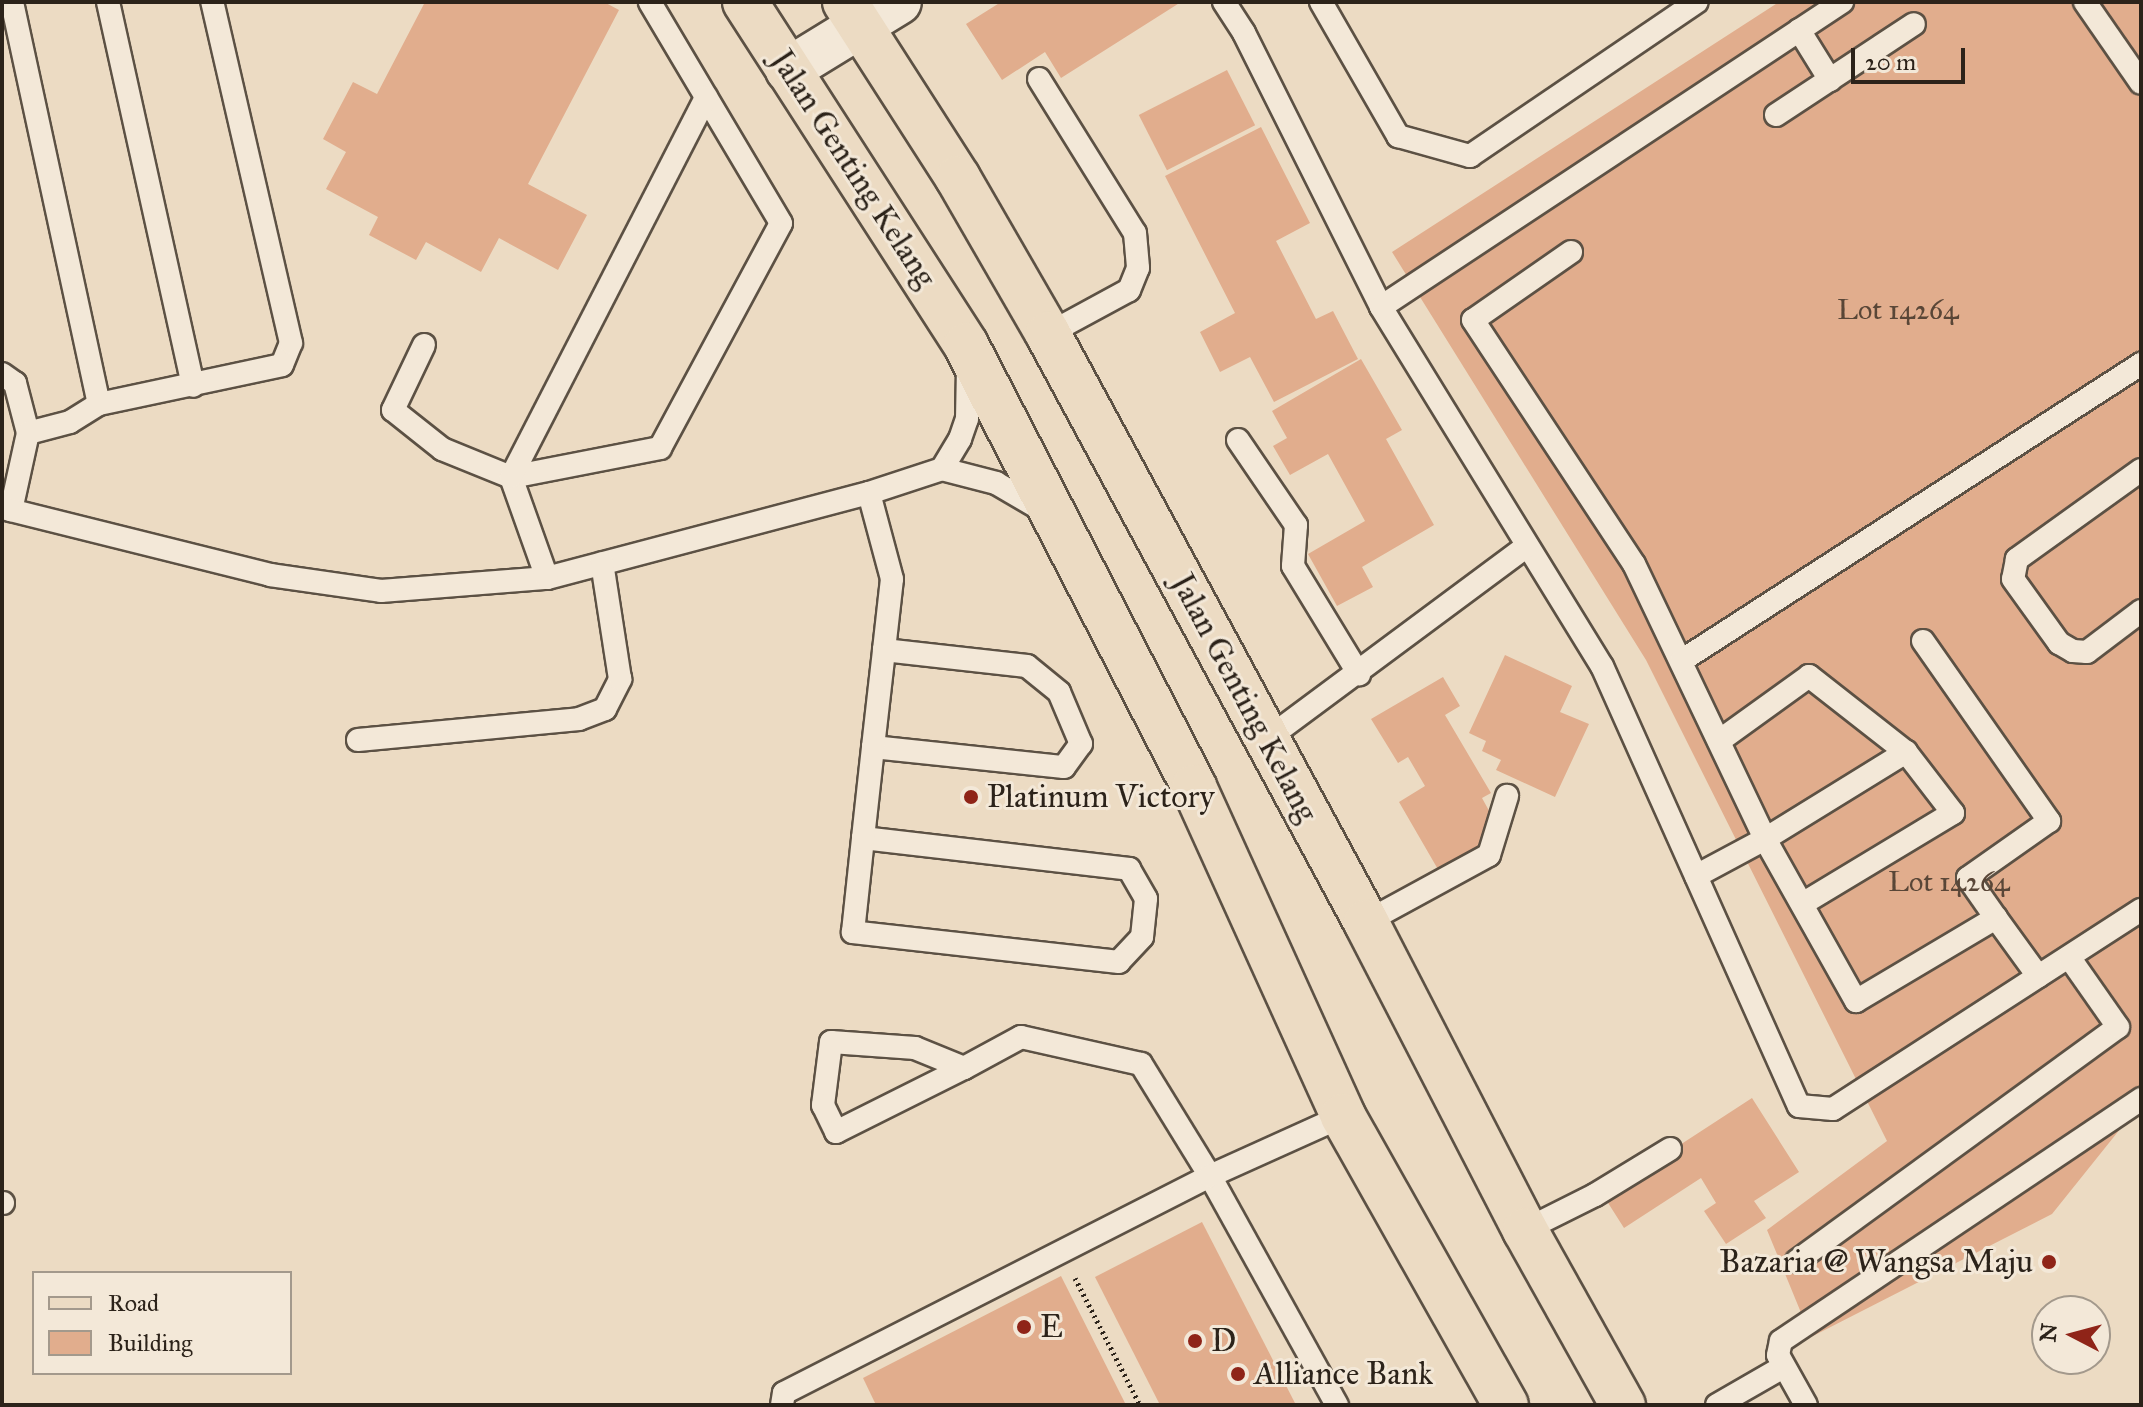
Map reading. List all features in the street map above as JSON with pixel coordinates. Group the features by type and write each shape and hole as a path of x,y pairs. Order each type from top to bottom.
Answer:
{"main road":[{"name":"Jalan Genting Kelang","path":"745,2 966,345 1194,787 1343,1116 1506,1405"},
{"name":"Jalan Genting Kelang","path":"852,14 958,178 1048,334 1366,922 1525,1230 1623,1405"}],"street":[{"path":"788,70 852,14 899,2"}],"lane":[{"path":"12,2 99,404"},
{"path":"108,2 193,386"},
{"path":"28,433 70,422 99,404 282,365 291,343 212,2"},
{"path":"424,345 393,410 442,449 511,477 660,448 781,223 650,2"},
{"path":"1224,2 1244,33 1381,307 1602,666 1799,1106 1833,1109 2141,910"},
{"path":"1321,2 1398,136 1470,156 1697,2"},
{"path":"1381,307 1842,2"},
{"path":"2085,2 2141,83"},
{"path":"1776,115 1914,24"},
{"path":"1799,30 1830,80"},
{"path":"1039,79 1135,233 1138,268 1129,290 1048,334"},
{"path":"547,578 511,477 706,97"},
{"path":"1571,252 1473,320 1634,564 1765,839 1856,1001 1996,918"},
{"path":"942,469 960,439 967,419 970,386 966,345"},
{"path":"1681,661 2141,364"},
{"path":"2,374 15,383 28,433 6,509 270,575 381,591 547,578 869,493 942,469 996,483 1060,523"},
{"path":"1238,440 1296,525 1293,566 1359,674"},
{"path":"2141,470 2017,559 2013,579 2059,643 2073,651 2087,652 2141,611"},
{"path":"863,838 1129,869 1146,899 1142,937 1119,962 853,932 863,838 873,747 892,579 869,493"},
{"path":"1267,739 1359,674 1527,546"},
{"path":"358,740 579,719 605,709 620,679 602,563"},
{"path":"1923,641 2049,821 1968,878 2038,976"},
{"path":"873,747 1064,767 1081,744 1059,692 1027,666 884,650"},
{"path":"1719,741 1809,676 1906,752 1953,813 1802,904"},
{"path":"1696,876 1765,839 1906,752"},
{"path":"1366,922 1489,855 1507,796"},
{"path":"1797,1261 2118,1027 2069,957"},
{"path":"964,1068 915,1048 831,1042 823,1105 836,1132 964,1068 1021,1037 1141,1064 1210,1176 1337,1405"},
{"path":"1806,1405 1778,1355 1781,1341 2141,1099"},
{"path":"782,1405 784,1393 1210,1176 1343,1116"},
{"path":"1525,1230 1595,1195 1670,1149"},
{"path":"1717,1405 1783,1367"}],"path":[{"path":"1061,1251 1140,1405"}],"building":[{"path":"425,2 604,2 619,10 528,184 587,215 558,270 499,238 481,272 426,242 416,260 369,235 378,217 326,189 346,152 323,139 353,82 377,94"},
{"path":"1001,2 1181,2 1061,78 1045,52 1002,80 966,24"},
{"path":"1779,2 2141,2 2141,1103 2052,1214 1811,1337 1767,1230 1887,1141 1646,660 1392,252"},
{"path":"1227,70 1255,125 1167,170 1139,115"},
{"path":"1261,127 1310,223 1276,241 1316,319 1333,311 1358,359 1274,402 1250,357 1220,372 1200,332 1235,313 1165,176"},
{"path":"1361,359 1402,430 1386,439 1434,525 1362,567 1373,587 1337,606 1308,554 1365,521 1328,454 1290,475 1273,446 1287,438 1272,411"},
{"path":"1505,655 1572,686 1560,712 1589,724 1555,797 1496,770 1501,760 1482,751 1486,741 1469,733"},
{"path":"1443,677 1460,706 1445,715 1491,793 1482,798 1498,827 1482,836 1491,850 1443,878 1399,802 1425,786 1408,757 1398,763 1371,719"},
{"path":"1752,1098 1799,1172 1754,1201 1766,1218 1726,1244 1704,1211 1716,1203 1701,1178 1624,1228 1603,1195"},
{"name":"D","path":"1202,1222 1296,1405 1160,1405 1095,1277"},
{"name":"E","path":"1061,1276 1126,1405 876,1405 863,1378"}],"place":[{"name":"Platinum Victory","path":"971,797"},
{"name":"Bazaria @ Wangsa Maju","path":"2049,1262"},
{"name":"E","path":"1024,1327"},
{"name":"D","path":"1195,1341"},
{"name":"Alliance Bank","path":"1238,1374"}]}
